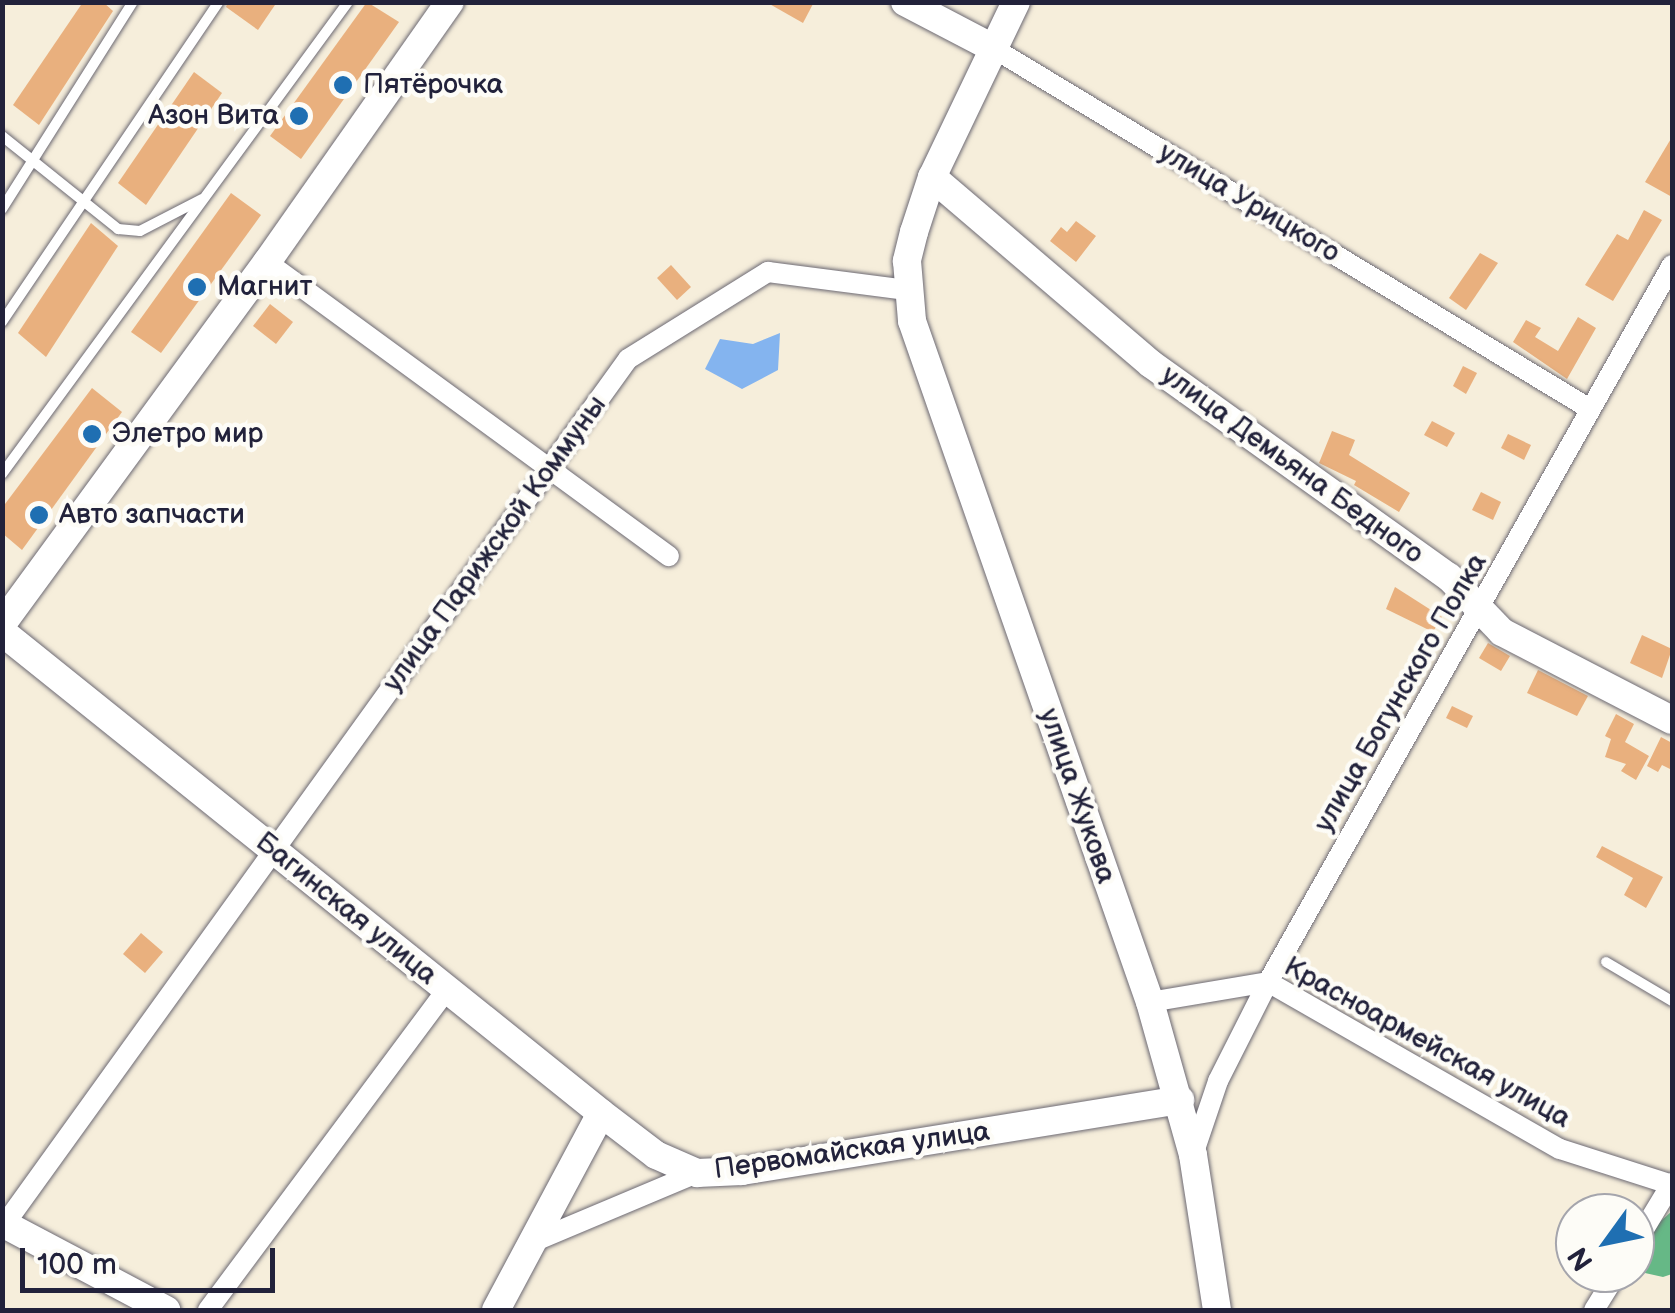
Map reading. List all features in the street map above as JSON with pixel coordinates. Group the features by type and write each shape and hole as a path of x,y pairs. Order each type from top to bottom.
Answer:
{"street":[{"name":"улица Урицкого","path":"905,2 993,48 1590,409"},
{"path":"907,290 907,262 932,176 1016,2"},
{"path":"2,624 268,262 441,8"},
{"name":"улица Демьяна Бедного","path":"932,176 1151,364 1449,577 1502,632 1672,720"},
{"path":"268,262 669,556"},
{"name":"улица Богунского Полка","path":"1193,1155 1218,1081 1268,982 1483,608 1672,265"},
{"name":"улица Парижской Коммуны","path":"3,1225 628,359 768,272 907,290"},
{"name":"улица Жукова","path":"907,290 926,367 1150,1002 1180,1100 1193,1155 1217,1310"},
{"name":"Багинская улица","path":"2,632 601,1114 656,1155 697,1173"},
{"name":"Красноармейская улица","path":"1150,1002 1268,982 1560,1149 1672,1184"},
{"path":"208,1310 447,989"},
{"name":"Первомайская улица","path":"536,1240 697,1173 742,1172 1180,1100"},
{"path":"496,1310 601,1114"},
{"path":"1655,1212 1672,1184"},
{"path":"3,1225 166,1310"}],"lane":[{"path":"2,209 133,2"},
{"path":"2,322 218,2"},
{"path":"2,474 348,2"},
{"path":"2,136 118,229 140,231 208,196"},
{"path":"1606,962 1672,1001"}],"green space":[{"path":"1672,1211 1672,1274 1663,1277 1655,1275 1655,1226"}],"water":[{"path":"780,333 778,370 742,389 705,369 720,339 753,344"}],"building":[{"path":"83,2 103,2 113,11 39,125 13,105"},
{"path":"228,2 277,2 258,30 226,7"},
{"path":"367,2 399,22 301,159 270,136"},
{"path":"766,2 814,2 803,23"},
{"path":"194,72 222,93 146,205 118,183"},
{"path":"1672,137 1672,197 1645,182"},
{"path":"231,193 261,215 161,353 131,332"},
{"path":"1644,210 1662,220 1613,301 1585,285 1617,234 1628,240"},
{"path":"1076,221 1096,236 1076,262 1050,241 1061,227 1067,232"},
{"path":"91,223 118,246 46,357 18,333"},
{"path":"1480,253 1498,263 1466,310 1449,298"},
{"path":"671,265 691,287 677,300 657,278"},
{"path":"270,304 293,322 276,344 253,326"},
{"path":"1578,317 1596,328 1567,379 1513,342 1526,320 1541,328 1535,337 1558,351"},
{"path":"1463,366 1477,373 1466,394 1453,386"},
{"path":"92,388 122,412 22,550 2,533 2,508"},
{"path":"1432,421 1455,433 1447,447 1424,435"},
{"path":"1332,431 1355,440 1349,455 1410,493 1399,512 1354,485 1356,481 1319,463"},
{"path":"1508,434 1531,445 1524,460 1501,448"},
{"path":"1481,492 1501,502 1493,520 1472,510"},
{"path":"1395,587 1442,617 1433,632 1386,609"},
{"path":"1642,635 1672,649 1662,678 1630,663"},
{"path":"1488,643 1510,656 1501,671 1479,658"},
{"path":"1538,670 1588,696 1577,716 1527,693"},
{"path":"1452,706 1473,716 1467,728 1446,718"},
{"path":"1616,714 1634,724 1625,742 1649,756 1636,780 1621,771 1626,764 1605,757 1611,739 1605,736"},
{"path":"1661,737 1672,743 1672,770 1662,765 1658,772 1647,766"},
{"path":"1602,846 1663,877 1646,908 1624,895 1633,878 1596,857"},
{"path":"141,933 163,952 145,973 123,954"}],"place":[{"name":"Пятёрочка","path":"343,85"},
{"name":"Азон Вита","path":"299,116"},
{"name":"Магнит","path":"197,287"},
{"name":"Элетро мир","path":"92,434"},
{"name":"Авто запчасти","path":"39,515"}]}
